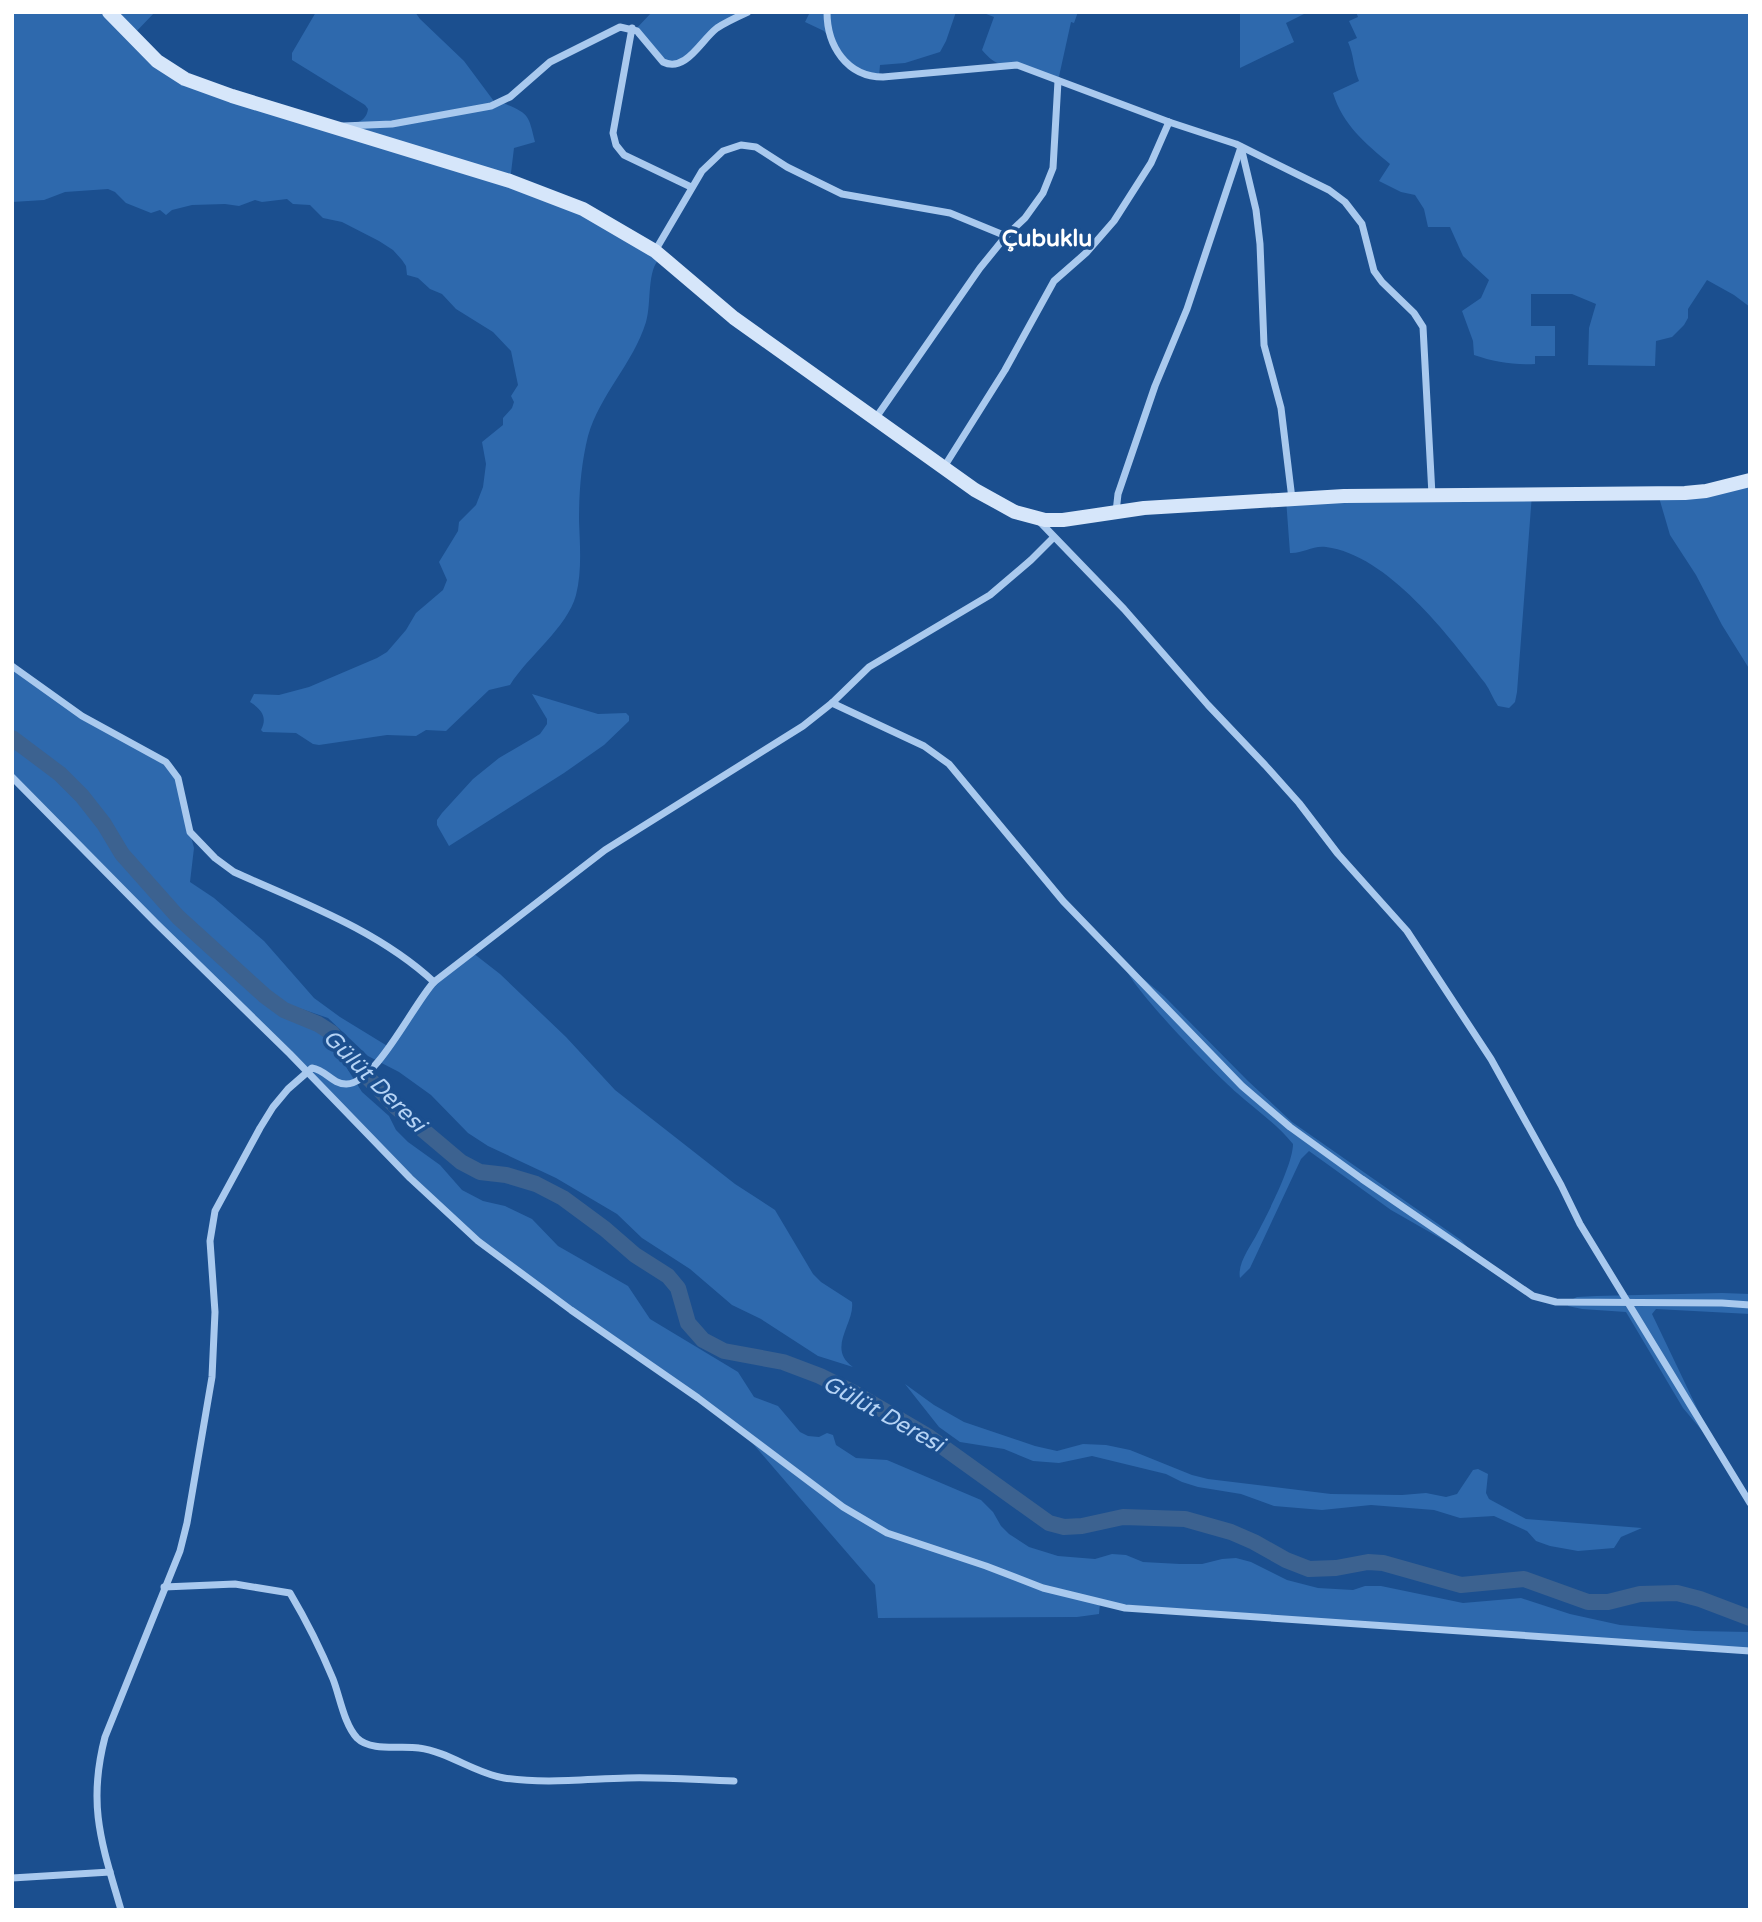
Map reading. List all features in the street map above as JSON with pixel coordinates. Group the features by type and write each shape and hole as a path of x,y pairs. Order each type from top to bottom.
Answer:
{"street":[{"path":"109,12 157,61 185,79 548,194 601,219 655,251 734,318 944,468 998,504 1037,519 1063,520 1144,508 1292,499 1685,493 1706,491 1750,480"},
{"path":"335,126 392,124 491,106 510,97 550,62 614,29 632,28 663,62 675,65 685,60 717,28 748,12"},
{"path":"827,12 828,30 833,46 850,66 866,75 883,76 1008,65 1027,68 1168,122 1241,146 1329,190 1345,202 1362,224 1374,271 1414,313 1423,327 1432,495"},
{"path":"632,28 613,133 615,145 629,158 691,187"},
{"path":"875,419 980,268 1006,236 1026,218 1049,181 1056,149 1058,81"},
{"path":"944,468 1005,370 1054,281 1087,252 1114,221 1151,163 1168,122"},
{"path":"655,251 702,171 723,151 734,146 748,145 842,194 950,213 1006,236"},
{"path":"1241,146 1256,210 1264,345 1280,408 1292,499"},
{"path":"1116,512 1118,494 1155,386 1187,309 1241,146"},
{"path":"1037,519 1124,609 1265,765 1299,803 1338,855 1407,931 1490,1059 1580,1224 1750,1503"},
{"path":"121,1910 97,1818 97,1767 105,1737 180,1551 187,1523 212,1377 215,1312 211,1241 215,1211 273,1107 312,1068 344,1084 360,1080 380,1060 398,1036 416,1003 434,982 605,850 803,726 832,704 869,667 990,595 1054,538"},
{"path":"12,666 82,716 166,762 178,778 190,832 215,858 234,872 373,937 399,953 434,982"},
{"path":"832,704 924,746 949,764 1063,901 1242,1086 1290,1127 1532,1296 1556,1302 1750,1305"},
{"path":"12,777 307,1071 410,1178 478,1241 571,1310 698,1398 843,1507 887,1533 1044,1588 1125,1608 1750,1651"},
{"path":"164,1587 235,1584 290,1593 326,1664 349,1726 361,1742 422,1748 438,1752 487,1774 506,1778 734,1781"},
{"path":"12,1878 110,1872"}],"shaded area":[{"path":"12,12 155,12 132,36 170,70 335,126 360,121 368,109 292,60 292,53 316,12 415,12 464,61 496,104 501,102 517,109 529,120 535,142 514,148 510,181 548,194 661,257 653,270 648,314 640,337 600,406 588,436 580,489 579,577 571,607 556,630 510,685 489,690 446,731 426,730 416,736 387,735 319,745 296,733 263,732 262,714 250,702 254,694 279,695 309,687 377,658 387,652 406,630 416,613 443,590 447,580 439,562 458,531 459,522 476,505 483,487 486,464 482,442 503,425 503,418 514,402 511,396 518,385 511,351 493,332 456,309 442,294 430,289 418,278 407,275 406,266 393,250 342,222 323,218 310,205 293,204 287,199 262,202 255,200 239,206 192,205 172,210 166,215 160,210 151,213 126,203 108,189 65,192 44,200 12,202"},
{"path":"652,12 748,12 725,24 685,60 671,65 635,30"},
{"path":"810,12 956,12 940,52 905,63 880,65 879,77 858,72 824,31 805,22"},
{"path":"981,12 1078,12 1074,23 1071,22 1058,81 1031,69 993,61 982,50 994,17"},
{"path":"1240,12 1308,12 1286,23 1294,42 1240,68"},
{"path":"1356,12 1750,12 1750,307 1707,280 1688,309 1688,318 1684,325 1672,337 1656,341 1655,366 1588,365 1589,328 1596,304 1572,294 1531,294 1531,326 1555,326 1555,356 1535,356 1535,364 1527,364 1489,360 1474,355 1473,341 1462,311 1481,298 1489,280 1463,256 1450,227 1428,227 1424,209 1415,195 1401,192 1379,181 1390,164 1349,124 1333,93 1359,81 1348,42 1357,38 1349,21 1358,17"},
{"path":"1750,480 1750,670 1670,535 1658,494"},
{"path":"1532,494 1517,692 1515,702 1509,708 1498,706 1470,664 1415,600 1372,565 1349,553 1326,547 1290,553 1286,499"},
{"path":"12,666 83,716 174,770 194,848 190,882 214,898 264,941 314,998 340,1017 389,1047 426,990 473,953 500,974 566,1037 615,1090 735,1184 775,1210 813,1274 852,1302 842,1352 845,1360 853,1367 818,1356 761,1319 732,1305 690,1269 642,1238 617,1214 556,1178 488,1146 468,1133 431,1095 399,1072 368,1056 328,1018 290,1005 283,1012 283,1015 319,1032 336,1051 362,1092 389,1116 396,1130 440,1165 462,1190 483,1201 505,1206 532,1219 558,1246 628,1286 650,1319 738,1372 754,1397 778,1406 800,1432 819,1437 827,1433 833,1435 836,1445 856,1458 887,1460 981,1500 1009,1534 1029,1547 1058,1556 1095,1559 1112,1554 1126,1555 1143,1562 1180,1564 1202,1564 1236,1558 1251,1562 1287,1580 1318,1588 1353,1590 1365,1586 1381,1586 1463,1603 1521,1598 1570,1614 1620,1625 1750,1632 1750,1651 1100,1603 1099,1614 1077,1617 878,1618 875,1585 741,1430 478,1241 12,777"},
{"path":"532,694 598,714 626,713 629,721 604,745 564,773 449,846 437,825 442,813 473,779 499,758 540,734 547,724 547,719"},
{"path":"1122,961 1164,996 1292,1122 1461,1240 1471,1251 1454,1246 1391,1210 1309,1151 1301,1159 1250,1268 1240,1278 1243,1261 1289,1164 1293,1144 1192,1049 1139,988"},
{"path":"1750,1294 1750,1314 1656,1309 1652,1314 1707,1429 1709,1439 1683,1408 1626,1312 1568,1306 1569,1301 1577,1297"},
{"path":"905,1384 964,1422 1057,1451 1083,1444 1106,1445 1130,1450 1208,1479 1331,1494 1426,1493 1446,1497 1457,1494 1473,1470 1478,1469 1488,1474 1486,1493 1489,1499 1526,1519 1642,1528 1621,1537 1614,1548 1578,1551 1536,1541 1527,1531 1494,1516 1460,1518 1434,1510 1371,1505 1322,1510 1274,1506 1241,1494 1198,1487 1166,1474 1092,1456 1059,1463 1033,1461 1004,1449 960,1442 939,1427"}],"waterway":[{"name":"Gülüt Deresi","path":"12,738 60,774 82,796 104,824 122,854 178,917 265,996 284,1010 332,1033 355,1064 397,1108 461,1162 480,1172 506,1175 536,1184 563,1198 635,1255 668,1276 678,1288 688,1323 703,1340 724,1351 783,1362 854,1393 929,1437 1049,1523 1064,1527 1123,1517 1185,1519 1231,1532 1309,1569 1336,1568 1368,1562 1383,1563 1461,1585 1524,1579 1588,1602 1608,1602 1640,1594 1677,1593 1750,1618"}],"district":[{"name":"Çubuklu","path":"1047,239"}]}
